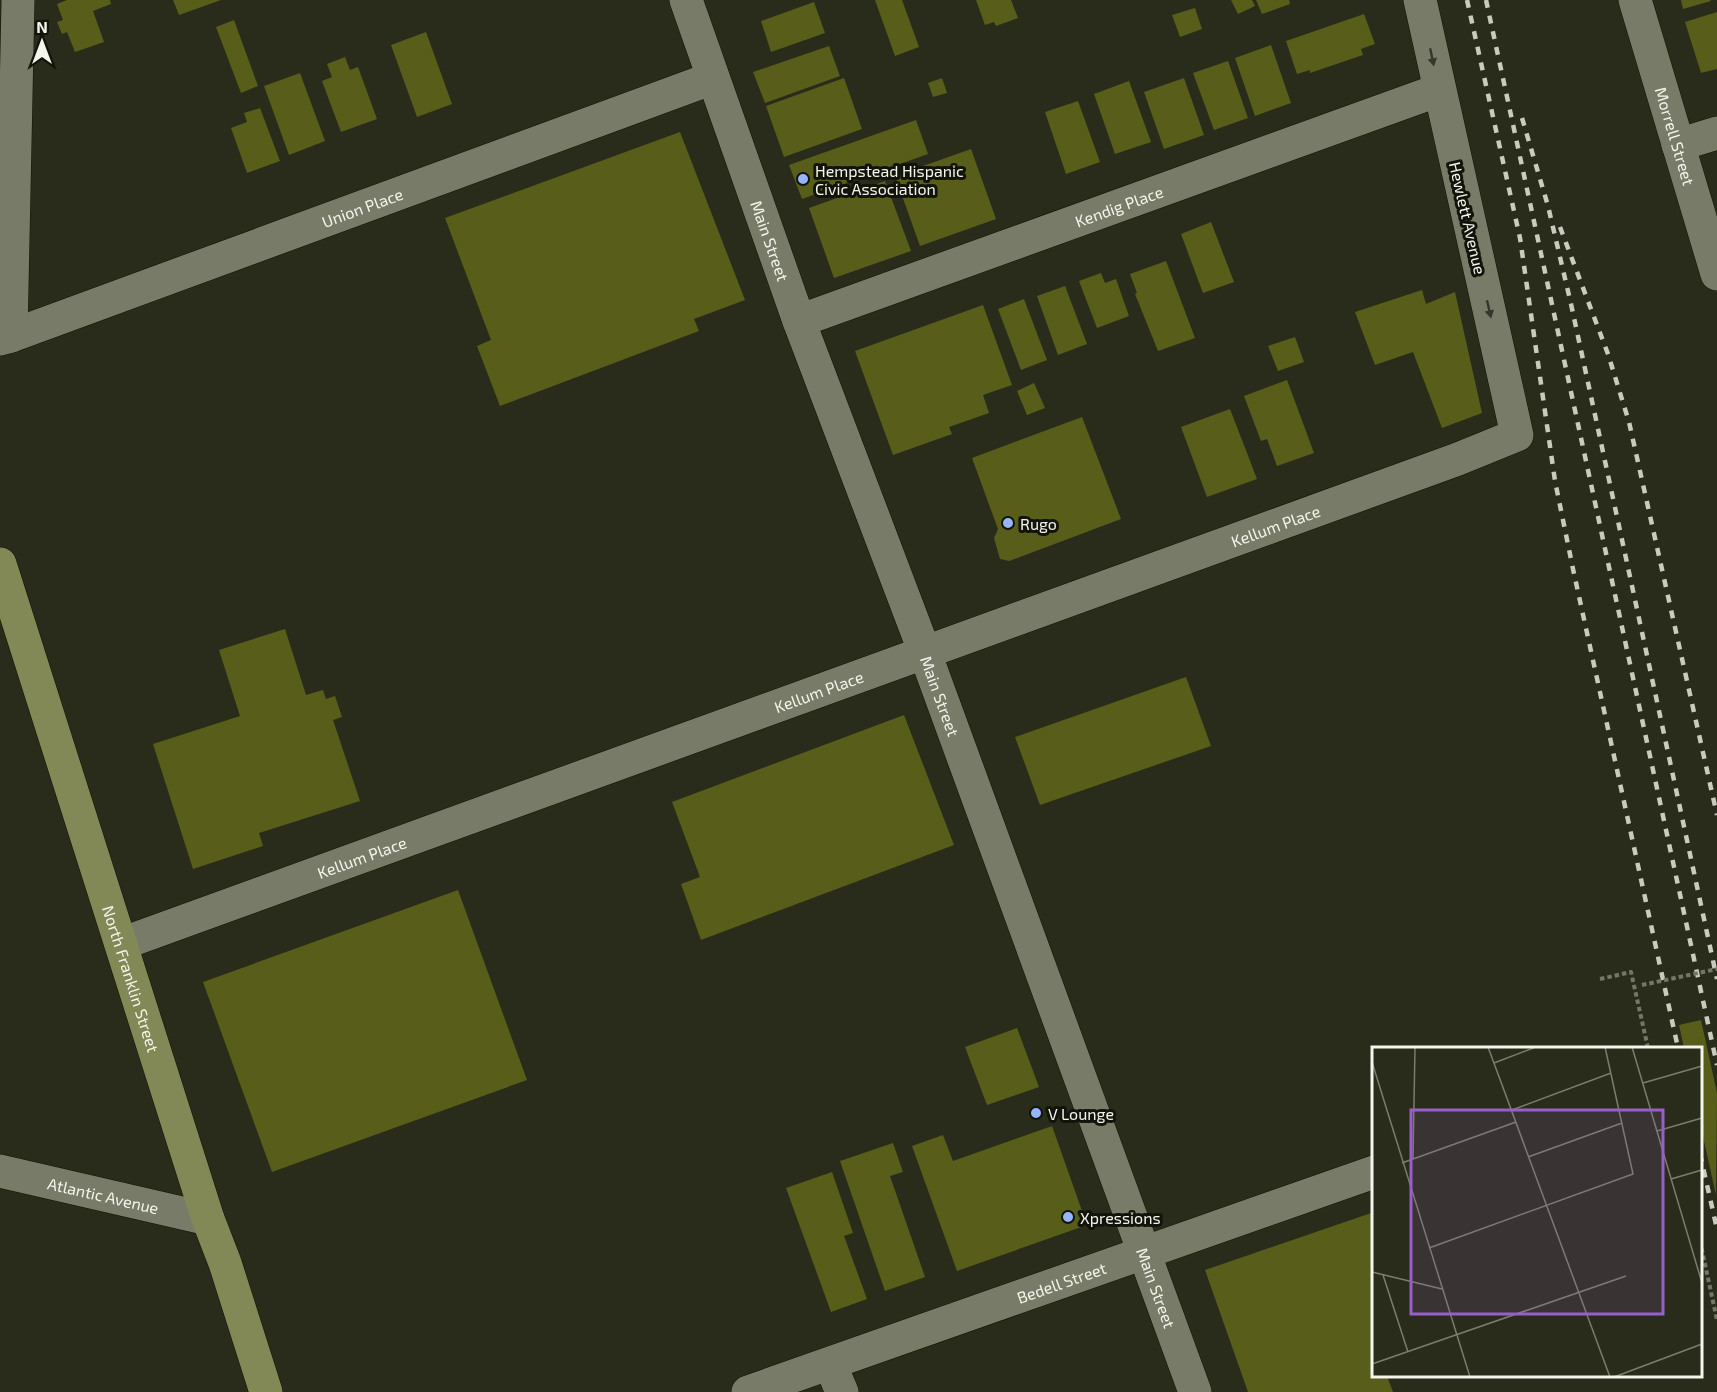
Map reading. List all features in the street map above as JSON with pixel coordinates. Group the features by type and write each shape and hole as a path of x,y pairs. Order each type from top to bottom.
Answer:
{"main road":[{"name":"North Franklin Street","path":"0,564 7,613 121,944 208,1219 225,1263 266,1392"}],"street":[{"path":"5,338 18,0"},
{"name":"Main Street","path":"686,0 799,321 925,652 1195,1392"},
{"name":"Hewlett Avenue","path":"1420,0 1517,435"},
{"name":"Morrell Street","path":"1635,0 1717,274"},
{"name":"Union Place","path":"5,338 713,78"},
{"name":"Kendig Place","path":"799,321 1439,90"},
{"path":"1678,145 1717,133"},
{"name":"Kellum Place","path":"121,944 1517,435"},
{"name":"Atlantic Avenue","path":"0,1171 208,1219"},
{"name":"Bedell Street","path":"748,1392 836,1378 1144,1252 1372,1173"}],"path":[{"path":"1642,985 1717,969"},
{"path":"1600,979 1630,972 1648,1047"},
{"path":"1702,1246 1717,1320"}],"building":[{"path":"67,0 110,0 111,4 93,11 104,42 75,52 67,32 62,34 57,22 63,20 57,4"},
{"path":"173,0 221,0 179,15"},
{"path":"875,0 902,0 919,47 895,56"},
{"path":"976,0 1011,0 1018,18 996,26 994,22 985,25"},
{"path":"1231,0 1252,0 1255,6 1238,14"},
{"path":"1256,0 1289,0 1290,4 1262,14"},
{"path":"1681,0 1710,0 1711,1 1683,9"},
{"path":"814,2 825,33 771,52 761,21"},
{"path":"1195,8 1202,29 1180,37 1172,15"},
{"path":"1717,12 1717,69 1701,73 1685,22"},
{"path":"1364,14 1375,44 1361,49 1363,55 1310,73 1310,70 1297,74 1286,41"},
{"path":"234,20 258,86 241,93 216,27"},
{"path":"426,32 452,104 417,117 391,45"},
{"path":"1271,45 1291,103 1255,116 1235,58"},
{"path":"829,46 840,76 765,103 753,72"},
{"path":"345,57 350,70 358,67 377,119 341,132 322,81 332,77 327,64"},
{"path":"1228,61 1248,118 1214,130 1193,73"},
{"path":"300,73 325,141 289,155 264,86"},
{"path":"844,78 862,129 784,157 766,106"},
{"path":"942,78 947,93 933,97 928,83"},
{"path":"1184,78 1204,135 1164,149 1144,92"},
{"path":"1129,81 1151,142 1115,154 1094,94"},
{"path":"1078,101 1100,162 1066,174 1045,112"},
{"path":"260,108 280,161 247,173 231,128 247,122 244,113"},
{"path":"916,120 928,154 802,199 789,165"},
{"path":"680,132 745,300 694,319 699,331 500,406 477,346 491,340 445,218"},
{"path":"971,149 996,219 920,246 895,176"},
{"path":"885,181 911,251 834,278 809,208"},
{"path":"1211,222 1234,282 1203,293 1181,234"},
{"path":"1166,261 1195,338 1158,351 1135,294 1137,293 1130,274"},
{"path":"1101,273 1105,283 1116,279 1129,316 1097,328 1079,281"},
{"path":"1065,286 1087,344 1058,355 1037,296"},
{"path":"1422,290 1426,304 1455,292 1482,413 1442,428 1413,352 1375,365 1355,312"},
{"path":"1024,299 1047,360 1021,370 998,309"},
{"path":"983,305 1012,385 983,395 989,413 949,427 952,434 893,455 855,351"},
{"path":"1295,337 1304,362 1278,371 1268,346"},
{"path":"1287,380 1314,453 1277,466 1267,439 1261,441 1244,396"},
{"path":"1034,383 1045,408 1027,415 1017,391"},
{"path":"1230,409 1257,479 1207,497 1181,427"},
{"path":"1082,417 1121,519 1009,561 1000,559 994,538 998,529 972,458"},
{"path":"285,629 306,695 323,690 326,699 335,696 342,717 333,720 360,801 259,833 263,846 193,869 153,744 240,716 219,650"},
{"path":"1186,677 1211,746 1040,805 1015,737"},
{"path":"904,715 954,845 701,940 681,884 700,877 672,802"},
{"path":"458,890 527,1080 272,1172 203,982"},
{"path":"1701,1020 1717,1093 1716,1195 1702,1132 1702,1047 1684,1047 1679,1025"},
{"path":"1017,1028 1039,1087 987,1105 965,1047"},
{"path":"1052,1126 1087,1225 957,1271 912,1146 943,1135 953,1161"},
{"path":"893,1143 903,1172 890,1176 925,1277 885,1291 840,1161"},
{"path":"832,1172 853,1233 844,1236 867,1299 831,1312 786,1188"},
{"path":"1372,1213 1372,1377 1387,1377 1393,1392 1248,1392 1205,1270"}],"railway":[{"path":"1467,0 1520,238 1555,481 1678,1047"},
{"path":"1486,0 1717,1065"},
{"path":"1522,118 1548,206 1571,304 1717,979"},
{"path":"1560,227 1608,354 1629,422 1717,815"},
{"path":"1702,1163 1717,1229"}],"place":[{"name":"Hempstead Hispanic Civic Association","path":"803,179"},
{"name":"Rugo","path":"1008,523"},
{"name":"V Lounge","path":"1036,1113"},
{"name":"Xpressions","path":"1068,1217"}]}
